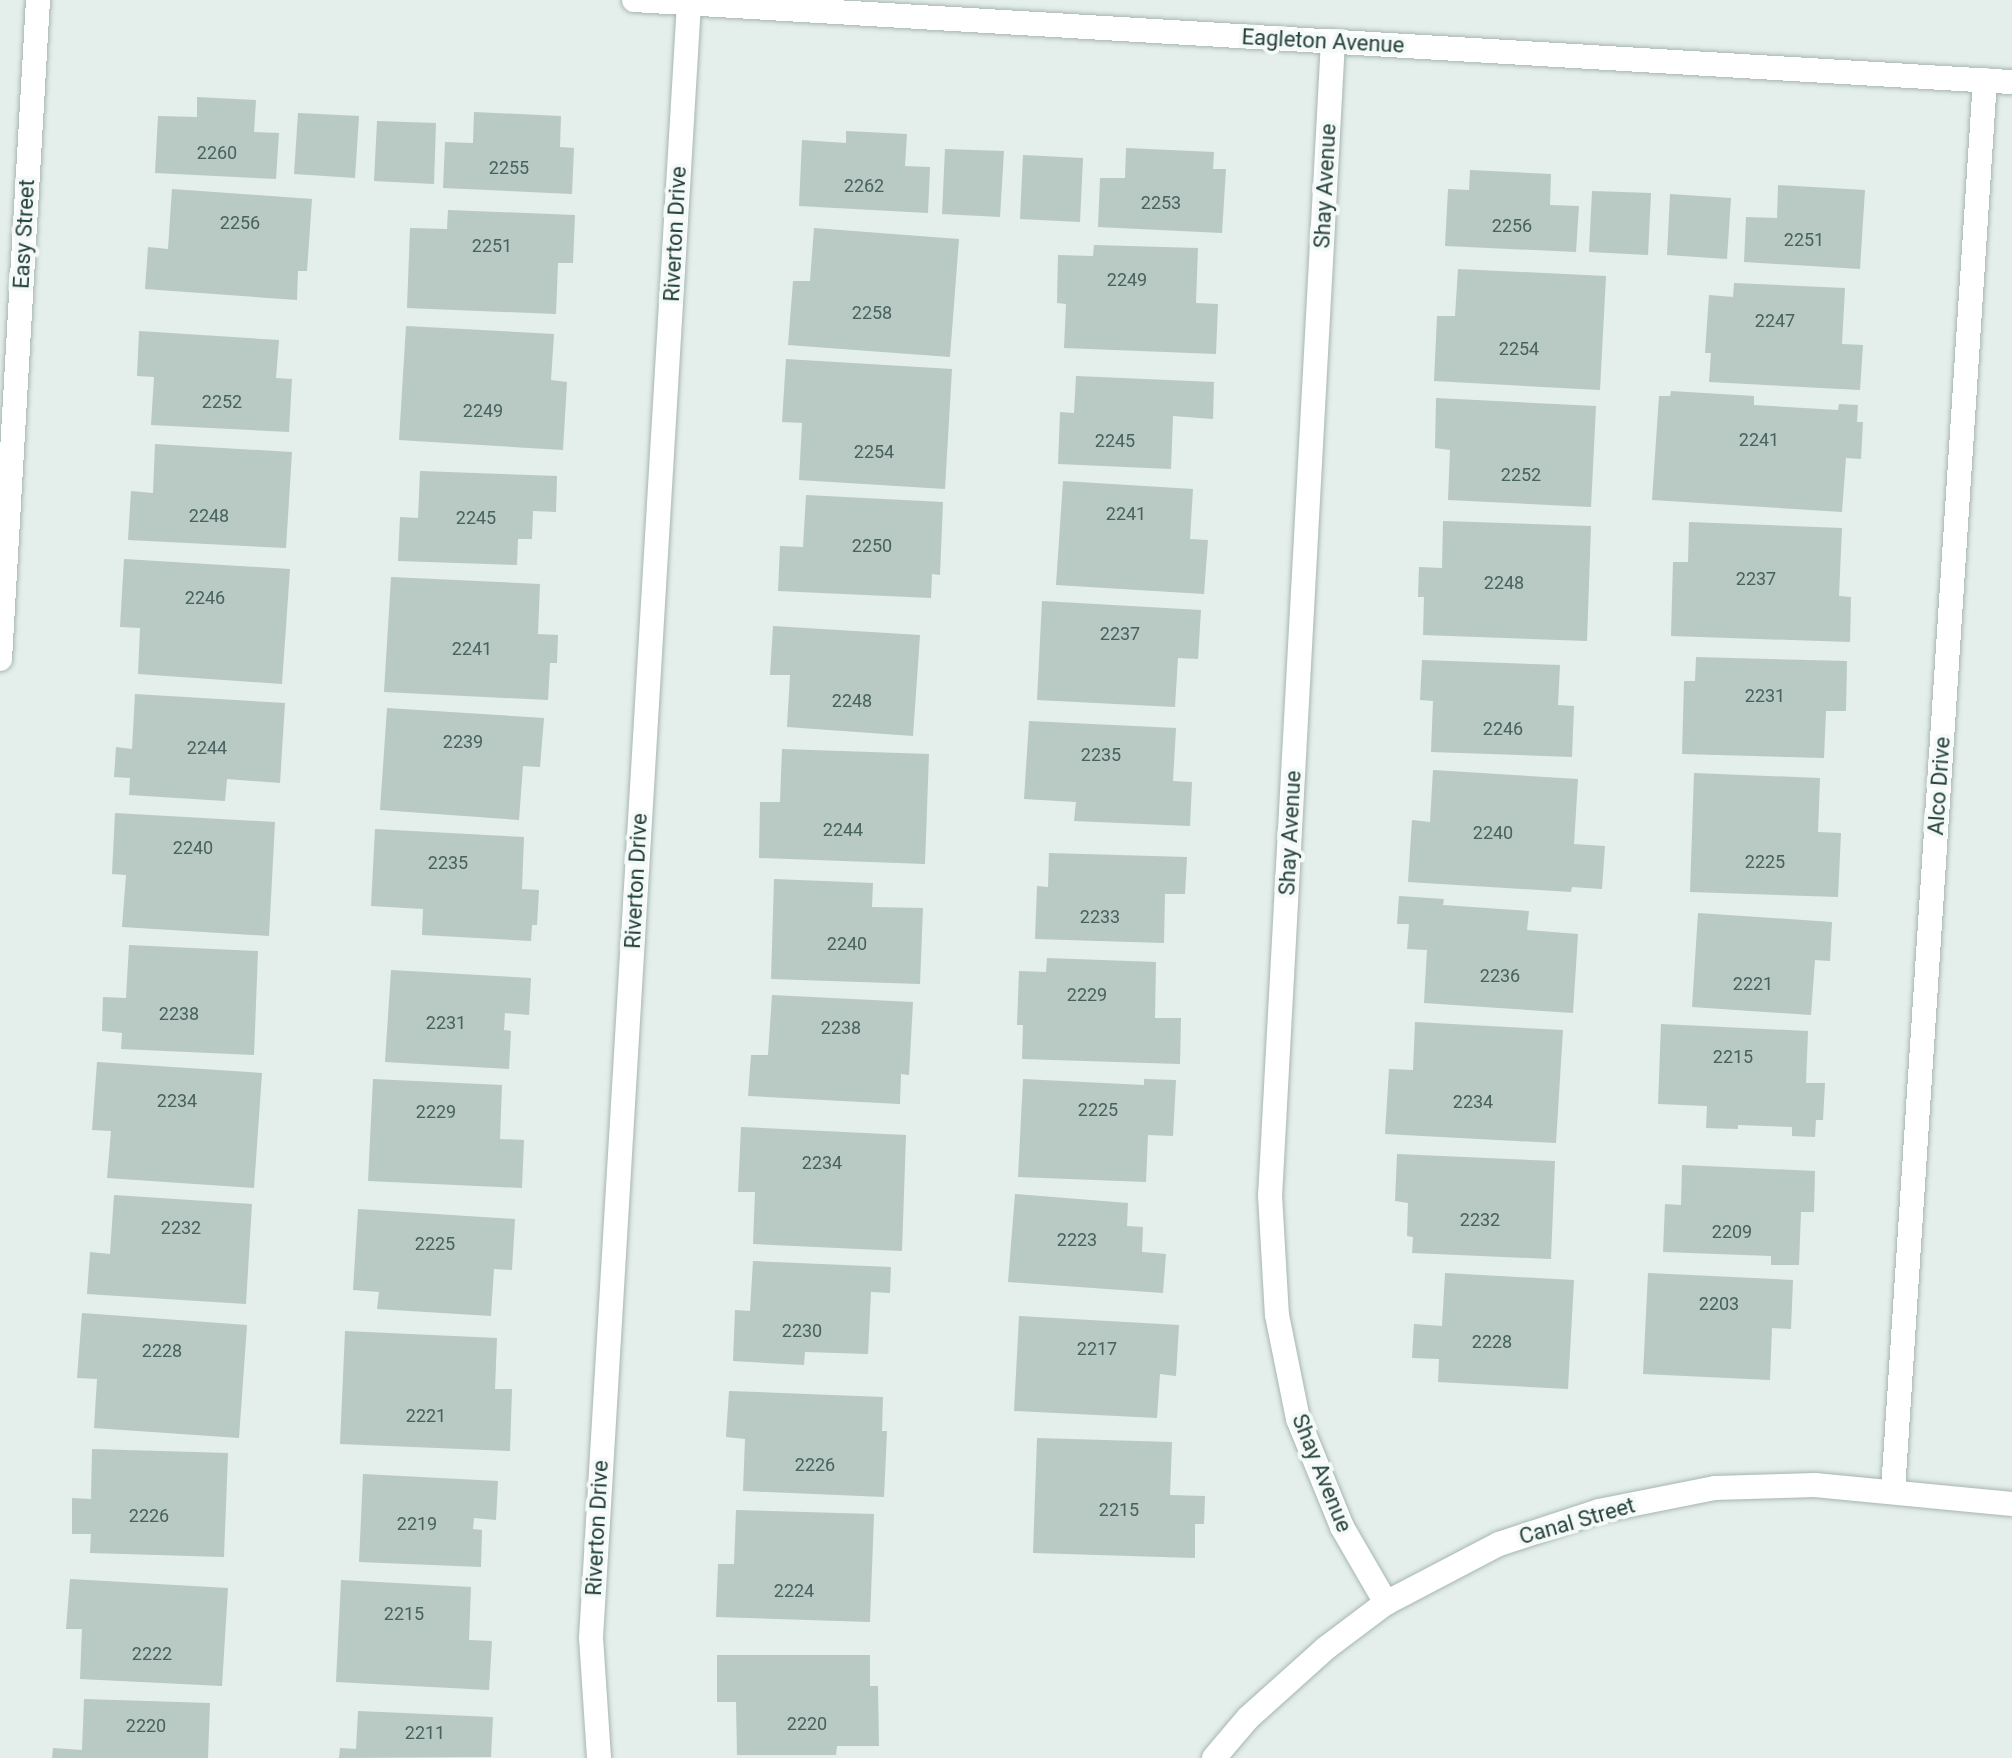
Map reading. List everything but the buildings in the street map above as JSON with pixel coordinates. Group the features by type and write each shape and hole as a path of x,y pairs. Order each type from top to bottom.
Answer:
{"street":[{"name":"Easy Street","path":"0,659 38,0"},
{"name":"Eagleton Avenue","path":"634,0 2012,82"},
{"name":"Riverton Drive","path":"599,1758 591,1638 689,3"},
{"name":"Shay Avenue","path":"1333,41 1270,1195 1277,1315 1298,1419 1342,1527 1386,1603"},
{"name":"Alco Drive","path":"1893,1491 1985,80"},
{"name":"Canal Street","path":"1214,1758 1248,1718 1315,1658 1386,1603 1499,1544 1599,1511 1715,1488 1815,1485 2012,1504"}]}
